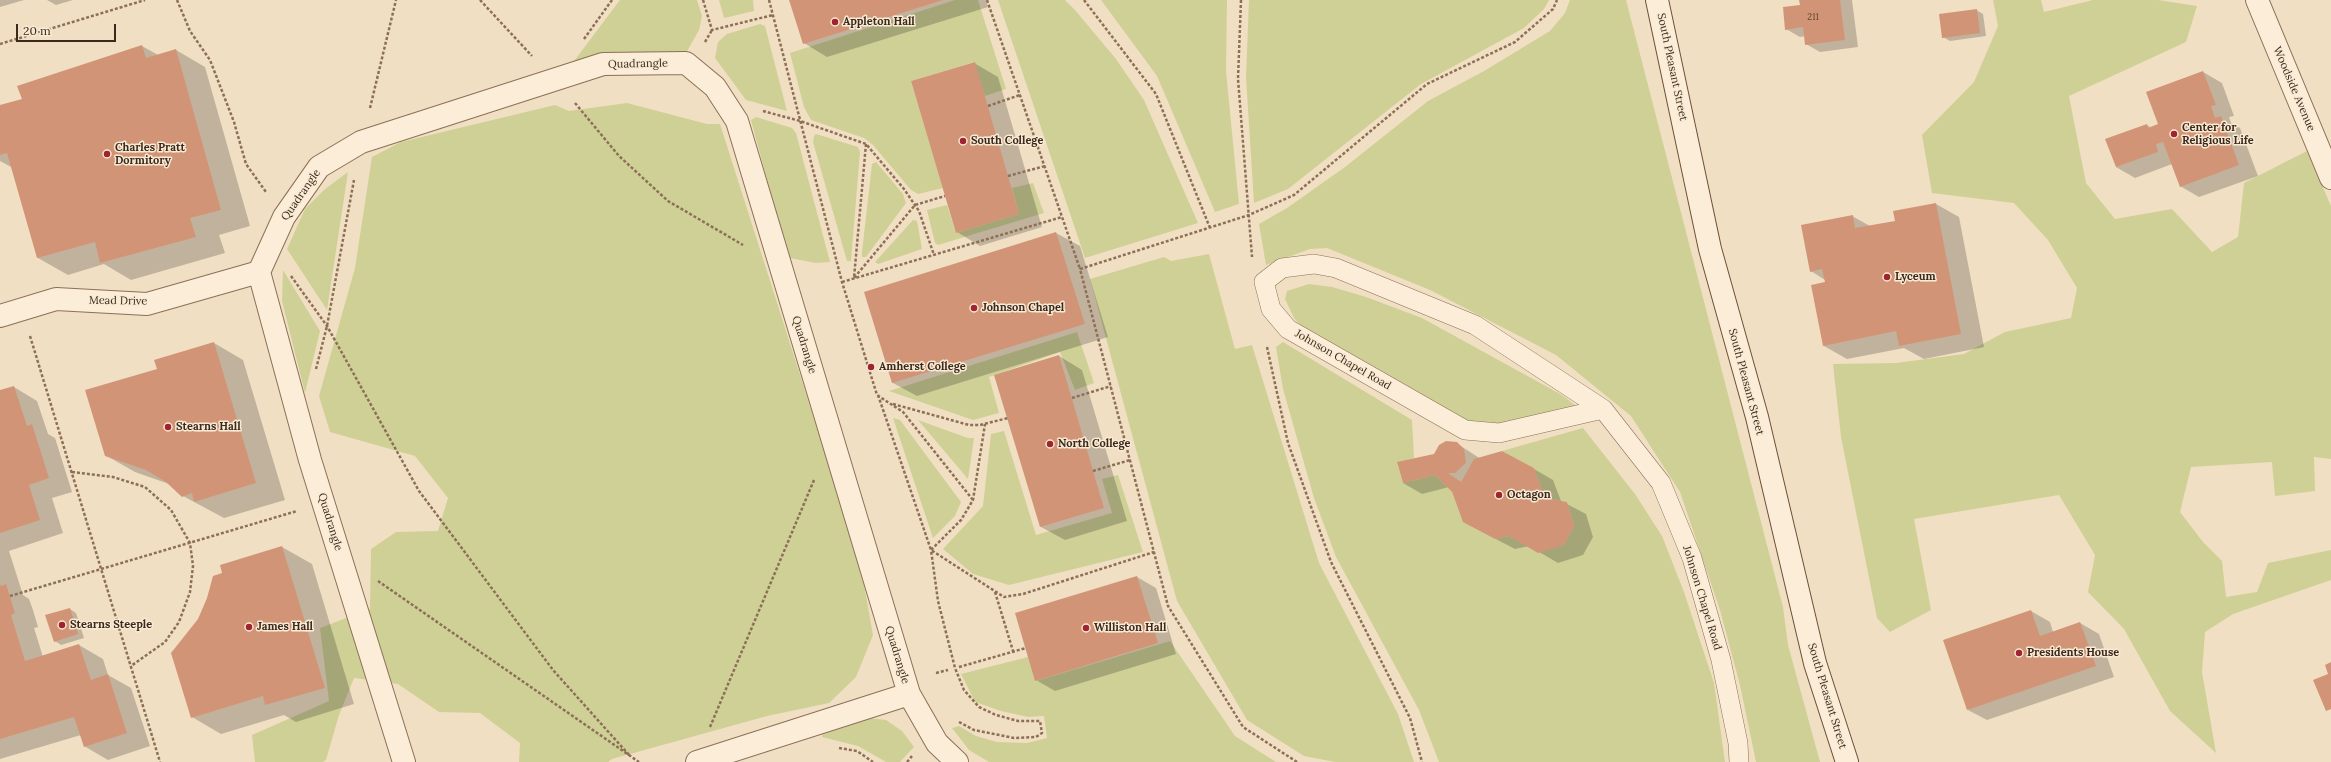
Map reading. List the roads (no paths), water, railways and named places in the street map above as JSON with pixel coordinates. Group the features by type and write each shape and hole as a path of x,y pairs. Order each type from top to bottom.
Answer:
{"street":[{"name":"South Pleasant Street","path":"1658,0 1710,248 1757,417 1816,663 1847,762"},
{"name":"Woodside Avenue","path":"2257,0 2331,178"},
{"name":"Quadrangle","path":"404,762 324,502 259,272 284,217 319,167 362,142 603,64 686,62 715,87 737,121 909,694 697,762"},
{"name":"Mead Drive","path":"0,316 56,299 147,304 259,272"},
{"path":"909,694 937,743 956,762"}],"lane":[{"name":"Johnson Chapel Road","path":"1603,409 1499,433 1465,430 1288,329 1271,309 1264,282 1282,268 1314,264 1336,268 1475,325 1603,409 1661,483 1692,558 1721,660 1738,743 1739,762"}],"place":[{"name":"Appleton Hall","path":"835,22"},
{"name":"Center for Religious Life","path":"2174,134"},
{"name":"South College","path":"963,141"},
{"name":"Charles Pratt Dormitory","path":"107,154"},
{"name":"Lyceum","path":"1887,277"},
{"name":"Johnson Chapel","path":"974,308"},
{"name":"Amherst College","path":"871,367"},
{"name":"Stearns Hall","path":"168,427"},
{"name":"North College","path":"1050,444"},
{"name":"Octagon","path":"1499,495"},
{"name":"Stearns Steeple","path":"62,625"},
{"name":"James Hall","path":"249,627"},
{"name":"Williston Hall","path":"1086,628"},
{"name":"Presidents House","path":"2019,653"}]}
